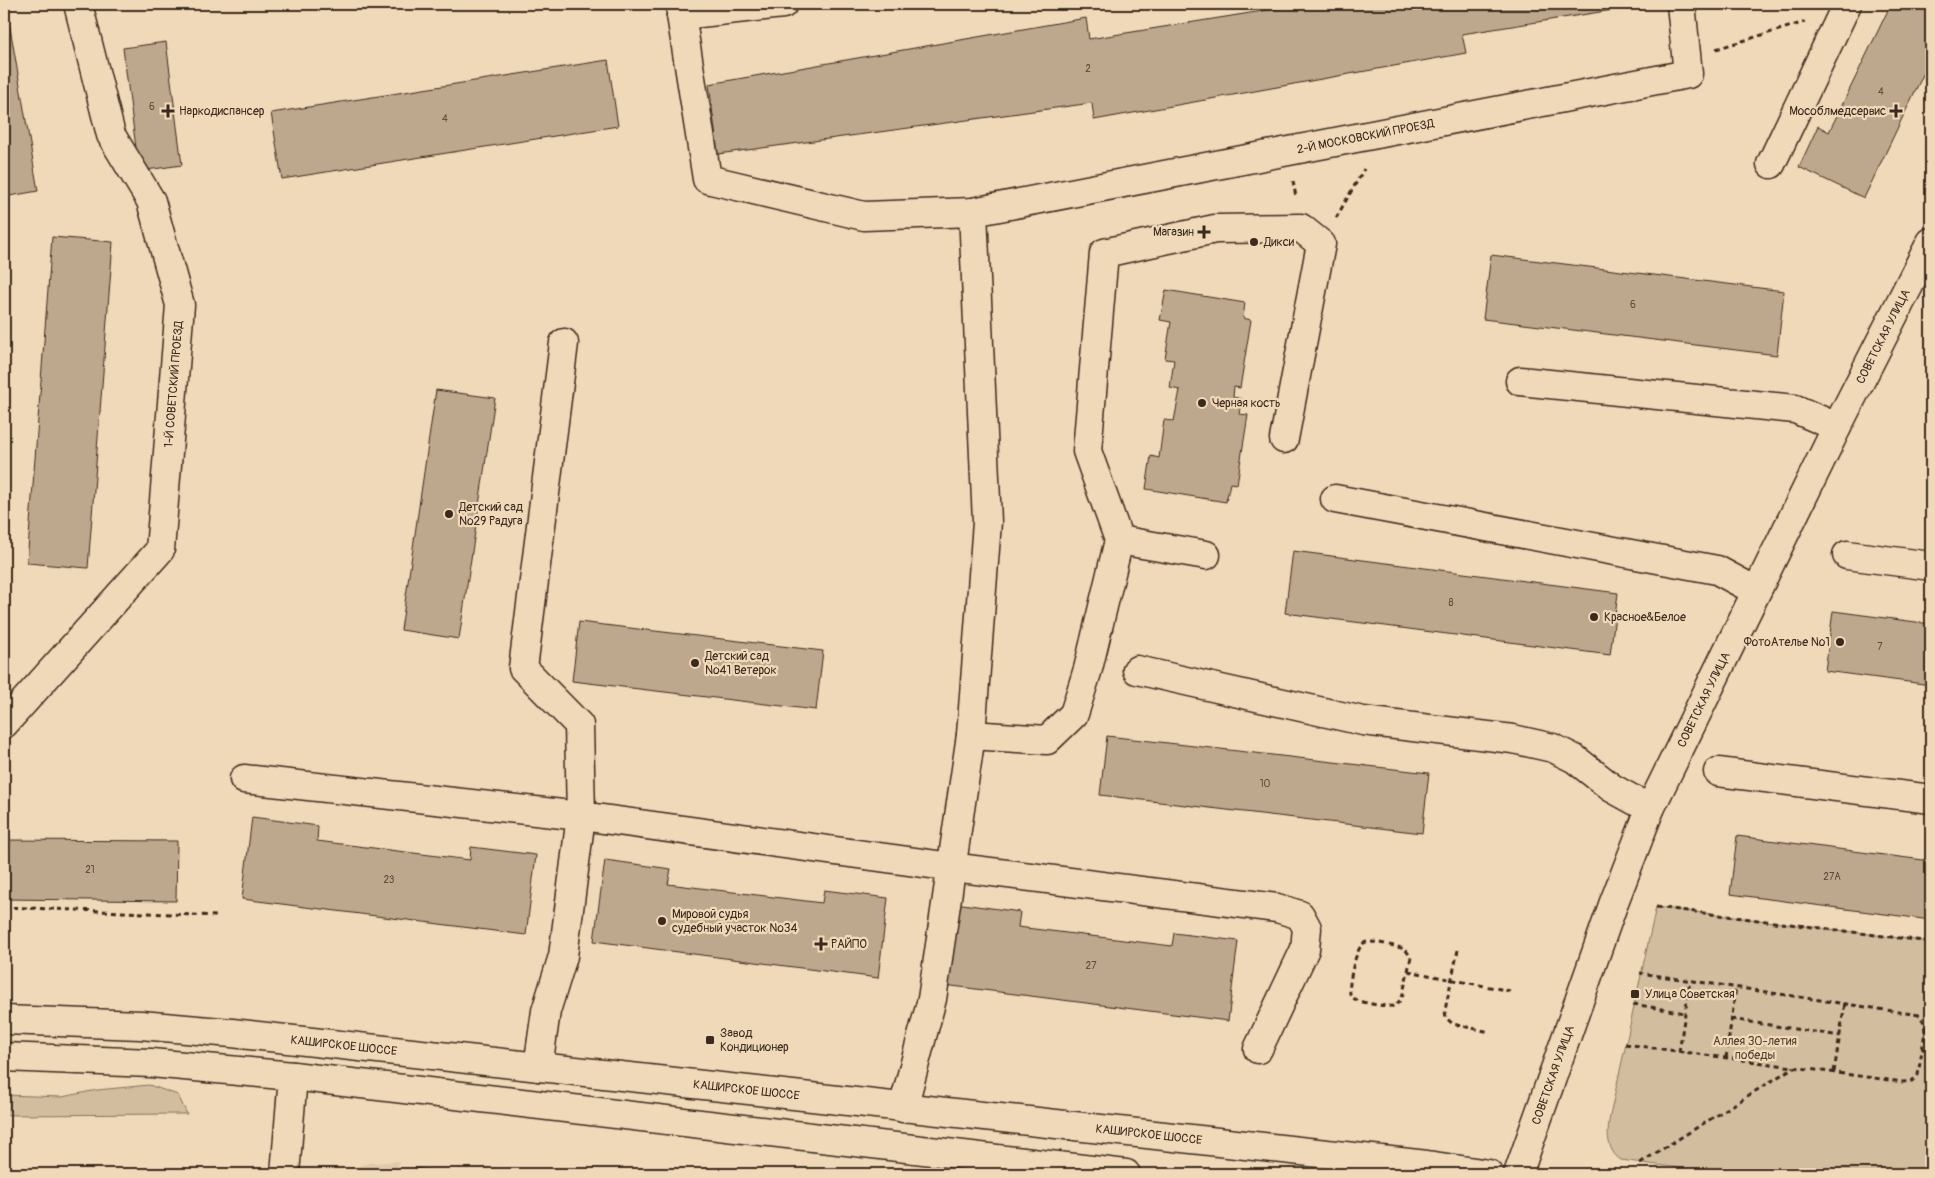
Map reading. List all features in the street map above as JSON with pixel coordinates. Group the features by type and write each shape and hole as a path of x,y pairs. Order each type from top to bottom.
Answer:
{"street":[{"name":"1-Й СОВЕТСКИЙ ПРОЕЗД","path":"4,724 160,550 180,305 151,201 111,135 78,4"},
{"path":"681,9 783,4"},
{"name":"2-Й МОСКОВСКИЙ ПРОЕЗД","path":"681,9 707,179 864,216 973,212 1688,74 1681,4"},
{"path":"1771,164 1846,7"},
{"path":"904,1108 932,999 971,734 987,522 973,212"},
{"path":"971,734 1047,740 1074,714 1088,669 1119,540 1087,451 1104,253 1216,230 1311,236 1284,439"},
{"name":"СОВЕТСКАЯ УЛИЦА","path":"1518,1174 1611,911 1650,809 1837,427 1931,242"},
{"path":"538,1067 546,1011 563,956 581,816 579,725 523,668 564,343"},
{"path":"1520,381 1795,409 1837,427"},
{"path":"1335,499 1717,570 1756,591"},
{"path":"1119,540 1206,555"},
{"path":"1847,555 1931,566"},
{"path":"1137,670 1363,721 1540,744 1564,752 1612,788 1650,809"},
{"path":"1718,772 1931,799"},
{"path":"244,779 581,816 952,867 1277,908 1300,915 1307,928 1305,949 1258,1049"},
{"name":"КАШИРСКОЕ ШОССЕ","path":"4,1020 187,1028 1427,1165 1489,1174"},
{"path":"4,1057 151,1063 293,1076 1126,1174"},
{"path":"284,1174 293,1076"}],"path":[{"path":"1686,58 1846,7"},
{"path":"1311,236 1384,133"},
{"path":"1289,151 1311,236"},
{"path":"4,907 218,916"},
{"path":"1656,907 1931,942"},
{"path":"1364,942 1405,949 1411,957 1408,972 1402,998 1395,1006 1358,1001 1349,994 1356,952 1364,942"},
{"path":"1458,950 1445,1010 1447,1021 1490,1032"},
{"path":"1408,972 1510,991"},
{"path":"1625,1044 1903,1082 1912,1081 1918,1075 1925,1027 1919,1015 1640,973"},
{"path":"1679,1052 1690,980"},
{"path":"1726,1058 1736,987"},
{"path":"1834,1072 1845,1003"},
{"path":"1633,1004 1685,1013"},
{"path":"1731,1019 1840,1036"},
{"path":"1922,1048 1931,1050"},
{"path":"1640,1163 1795,1067"}],"shaded area":[{"path":"399,1161 397,1174 332,1174 369,1163"}],"green space":[{"name":"Аллея 30-летия победы","path":"1656,907 1931,942 1931,1174 1723,1174 1621,1160 1616,1156 1610,1146 1609,1122"},
{"path":"149,1085 178,1095 187,1114 4,1115 4,1095 62,1097 97,1090"}],"building":[{"path":"4,4 6,4 38,191 4,197"},
{"path":"1306,4 1644,5 1462,34 1466,53 1094,120 1092,103 718,154 709,84 1086,18 1089,39"},
{"path":"1891,4 1931,4 1931,58 1864,198 1799,167 1818,126 1829,132"},
{"path":"166,42 182,165 139,171 123,48"},
{"path":"608,60 618,126 282,179 271,113"},
{"path":"52,237 113,242 88,568 27,563"},
{"path":"1491,255 1784,291 1777,355 1483,319"},
{"path":"1166,290 1245,303 1243,318 1251,320 1240,388 1234,387 1233,397 1242,399 1239,414 1248,415 1237,484 1230,483 1226,502 1146,489 1151,456 1159,458 1164,420 1174,421 1180,390 1170,388 1174,360 1165,359 1171,322 1160,320"},
{"path":"436,390 495,398 459,639 401,630"},
{"path":"1293,551 1618,593 1610,655 1285,613"},
{"path":"1833,611 1931,624 1931,685 1825,671"},
{"path":"579,622 823,651 816,710 572,681"},
{"path":"1107,736 1429,773 1422,833 1100,795"},
{"path":"252,817 318,826 317,841 470,860 471,847 536,855 526,935 242,899"},
{"path":"1737,836 1931,861 1931,920 1730,894"},
{"path":"4,840 177,841 176,901 4,899"},
{"path":"605,860 671,869 668,884 822,903 824,890 888,898 878,978 594,941"},
{"path":"955,903 1020,912 1018,927 1172,946 1174,933 1238,941 1228,1021 944,985"},
{"path":"414,1168 461,1174 413,1174"}],"place":[{"name":"Наркодиспансер","path":"168,111"},
{"name":"Мособлмедсервис","path":"1896,111"},
{"name":"Магазин","path":"1204,232"},
{"name":"Дикси","path":"1254,242"},
{"name":"Черная кость","path":"1202,403"},
{"name":"Детский сад №29 Радуга","path":"449,514"},
{"name":"Красное&Белое","path":"1594,617"},
{"name":"ФотоАтелье №1","path":"1840,642"},
{"name":"Детский сад №41 Ветерок","path":"695,663"},
{"name":"Мировой судья судебный участок №34","path":"662,921"},
{"name":"РАЙПО","path":"821,944"},
{"name":"Улица Советская","path":"1635,994"},
{"name":"Завод Кондиционер","path":"710,1040"}]}
